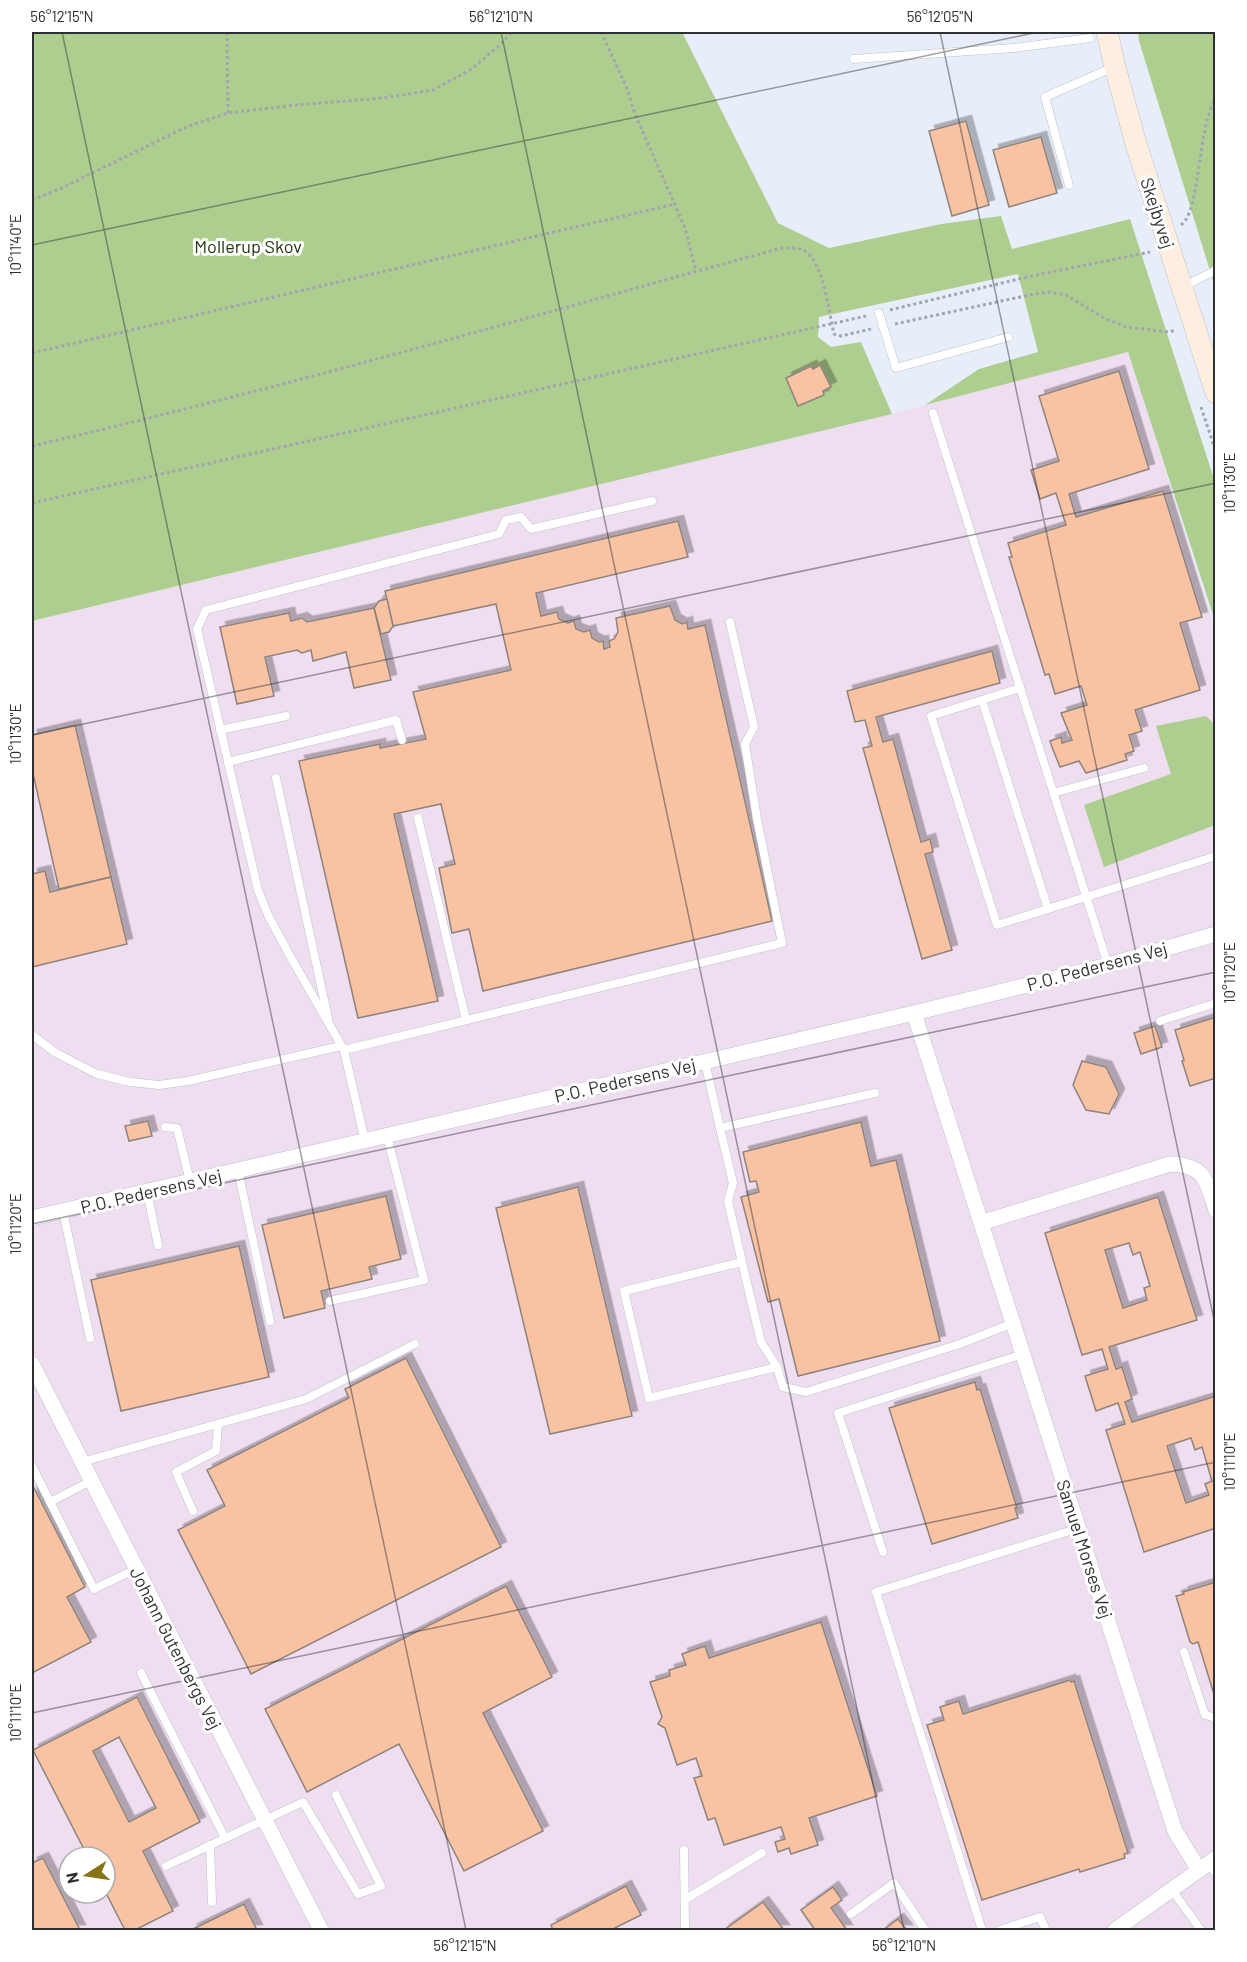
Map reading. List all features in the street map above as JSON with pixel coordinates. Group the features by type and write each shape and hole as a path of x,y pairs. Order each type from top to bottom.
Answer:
{"street":[{"name":"Skejbyvej","path":"1099,34 1115,67 1136,144 1215,393"},
{"name":"P.O. Pedersens Vej","path":"32,1218 914,1013 1108,965 1215,934"},
{"name":"Samuel Morses Vej","path":"914,1013 1175,1831 1210,1866"},
{"path":"981,1223 1170,1164 1186,1164 1199,1171 1207,1184 1215,1210"},
{"name":"Johann Gutenbergs Vej","path":"32,1365 321,1930"},
{"path":"1115,1930 1210,1866"}],"lane":[{"path":"854,59 1014,48 1099,34"},
{"path":"1069,185 1045,97 1115,67"},
{"path":"1182,288 1215,270"},
{"path":"879,313 896,368 1008,337"},
{"path":"933,413 1108,965"},
{"path":"366,1141 342,1048 279,936 261,898 197,629 207,610 499,534 506,520 521,517 531,529 652,501"},
{"path":"32,1035 57,1053 97,1074 130,1082 159,1085 188,1081 466,1020 782,943 757,819 745,744 754,727 730,622"},
{"path":"1020,688 931,716 997,925 1215,856"},
{"path":"982,700 1048,909"},
{"path":"220,730 286,716"},
{"path":"228,762 396,720 402,740"},
{"path":"1053,793 1144,768"},
{"path":"276,778 330,1026"},
{"path":"418,818 466,1020"},
{"path":"1160,1021 1215,1003"},
{"path":"705,1062 733,1183 728,1201 761,1342 777,1367 783,1388 806,1392 960,1344 1013,1323"},
{"path":"720,1128 875,1093"},
{"path":"165,1127 177,1128 190,1182"},
{"path":"330,1301 424,1280 387,1136"},
{"path":"238,1170 270,1321"},
{"path":"147,1191 158,1245"},
{"path":"63,1211 90,1338"},
{"path":"742,1262 624,1291 649,1398 777,1367"},
{"path":"81,1462 306,1399 415,1344"},
{"path":"883,1552 838,1413 1023,1354"},
{"path":"193,1511 176,1472 216,1451 218,1424"},
{"path":"32,1466 94,1589 136,1569"},
{"path":"50,1502 91,1481"},
{"path":"982,1930 876,1592 1079,1528"},
{"path":"1184,1652 1205,1715 1215,1718"},
{"path":"141,1673 225,1838"},
{"path":"166,1866 303,1802 358,1894 381,1886 336,1795"},
{"path":"210,1845 212,1902"},
{"path":"684,1850 685,1930"},
{"path":"686,1899 762,1853"},
{"path":"850,1914 894,1883 925,1930"},
{"path":"1172,1890 1201,1930"},
{"path":"1000,1930 1040,1917 1046,1930"}],"path":[{"path":"227,32 228,113"},
{"path":"32,200 62,188 186,127 228,113 383,98 433,90 472,69 512,32"},
{"path":"601,32 685,228 696,272"},
{"path":"32,503 832,324 1027,278 1167,240 1186,221 1196,188 1210,106 1215,99"},
{"path":"32,353 675,204"},
{"path":"32,446 118,426 782,248 796,248 806,252 813,259 819,270 834,334 841,336 1050,292 1066,295 1104,318 1126,327 1197,333"}],"shaded area":[{"path":"1128,351 1215,629 1215,1930 32,1930 32,621 892,414"}],"green space":[{"name":"Mollerup Skov","path":"32,32 682,32 778,223 829,248 941,224 1001,216 1012,249 1130,219 1215,482 1215,621 1128,352 925,405 979,369 1038,352 1018,274 819,317 818,337 831,347 861,342 892,414 32,621"},
{"path":"1138,32 1215,32 1215,287 1139,41"},
{"path":"1206,716 1215,725 1215,825 1104,867 1084,805 1171,774 1156,726"}],"building":[{"path":"966,121 989,205 952,216 929,131"},
{"path":"1041,137 1057,193 1009,207 993,150"},
{"path":"820,365 831,387 823,391 824,395 798,406 786,378 811,366 813,369"},
{"path":"1119,371 1149,469 1069,494 1076,517 1163,491 1202,617 1180,623 1200,690 1135,710 1142,731 1129,735 1134,751 1125,754 1127,760 1086,773 1079,761 1060,767 1052,747 1050,741 1061,737 1062,743 1072,740 1061,713 1087,705 1081,686 1055,694 1049,674 1045,675 1009,557 1012,557 1008,543 1066,525 1056,493 1040,499 1031,470 1059,461 1039,396"},
{"path":"678,521 688,557 536,593 541,616 557,612 559,619 568,623 574,621 576,629 584,632 590,630 592,638 599,642 603,641 604,649 610,647 609,641 614,639 618,632 616,618 670,606 675,620 682,624 687,622 688,629 705,625 772,921 483,991 469,929 452,933 439,868 455,864 441,804 394,814 438,1001 358,1018 299,761 380,744 380,748 426,739 413,692 511,670 496,604 393,626 385,591"},
{"path":"387,599 393,626 389,632 381,634 374,608 379,601"},
{"path":"374,608 391,680 354,688 346,652 313,661 311,650 302,653 297,650 265,657 274,696 237,704 220,627 289,613 291,621 302,618 307,622"},
{"path":"992,651 1000,683 876,717 883,742 893,739 921,842 930,839 933,852 925,854 952,950 922,959 863,748 872,746 865,720 855,722 847,691"},
{"path":"75,725 111,877 59,889 32,769 32,735"},
{"path":"45,871 50,892 111,877 127,944 32,967 32,874"},
{"path":"1216,1017 1216,1078 1190,1086 1175,1030"},
{"path":"1155,1026 1162,1047 1141,1054 1134,1033"},
{"path":"1082,1061 1106,1067 1119,1094 1109,1114 1086,1110 1073,1085"},
{"path":"148,1121 152,1136 129,1141 125,1126"},
{"path":"861,1122 871,1166 896,1160 940,1341 798,1376 779,1299 768,1302 741,1197 759,1192 756,1181 750,1182 743,1152"},
{"path":"578,1187 632,1416 550,1434 496,1208"},
{"path":"386,1196 401,1259 369,1267 372,1279 321,1291 325,1308 284,1318 262,1225"},
{"path":"1158,1197 1197,1320 1109,1347 1116,1369 1122,1367 1132,1399 1125,1402 1132,1422 1216,1396 1216,1528 1144,1552 1106,1430 1125,1424 1118,1403 1096,1411 1085,1376 1108,1369 1102,1349 1082,1355 1045,1233","holes":["1129,1243 1133,1255 1140,1252 1150,1286 1144,1288 1147,1300 1123,1308 1105,1250","1191,1438 1195,1450 1202,1447 1212,1481 1205,1484 1209,1495 1186,1503 1167,1446"]},
{"path":"239,1246 269,1377 121,1411 91,1280"},
{"path":"406,1358 501,1547 251,1674 178,1530 225,1506 207,1470 349,1398 345,1389"},
{"path":"975,1382 977,1390 980,1389 1017,1508 1015,1508 1018,1518 932,1544 889,1408"},
{"path":"32,1484 85,1587 67,1597 91,1642 32,1673"},
{"path":"1216,1582 1216,1701 1198,1642 1193,1644 1190,1642 1176,1596"},
{"path":"506,1586 552,1677 483,1713 543,1831 464,1871 399,1744 307,1792 265,1709"},
{"path":"821,1622 877,1796 809,1818 818,1845 791,1854 789,1848 778,1852 775,1842 785,1839 781,1827 724,1845 715,1818 708,1820 694,1778 702,1776 696,1758 677,1765 665,1728 658,1724 662,1717 650,1682 670,1676 669,1670 686,1665 682,1654 705,1646 709,1658"},
{"path":"1070,1680 1074,1681 1128,1853 1124,1854 1125,1858 1080,1872 1079,1869 982,1900 927,1725 944,1720 940,1707 959,1701 963,1714"},
{"path":"137,1697 200,1822 143,1851 173,1911 135,1930 125,1930 112,1905 117,1905 117,1845 82,1845 33,1750","holes":["119,1737 156,1808 129,1822 93,1751"]},
{"path":"43,1858 57,1885 57,1905 67,1905 80,1930 32,1930 32,1863"},
{"path":"626,1886 641,1915 611,1930 553,1930 551,1925"},
{"path":"833,1887 842,1900 831,1908 847,1930 815,1930 801,1910"},
{"path":"763,1902 784,1930 724,1930"},
{"path":"244,1904 257,1930 191,1930"},
{"path":"898,1919 907,1930 883,1930"}]}
